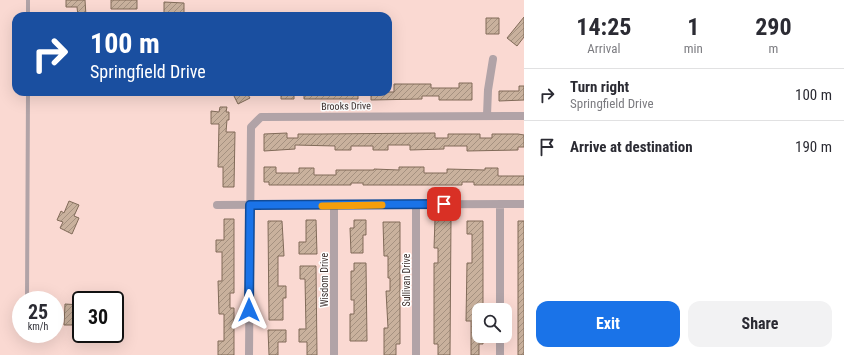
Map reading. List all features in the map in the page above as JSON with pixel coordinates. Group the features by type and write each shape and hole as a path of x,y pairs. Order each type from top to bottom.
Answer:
{"street":[{"path":"487,115 488,90 493,59"},
{"name":"Brooks Drive","path":"249,355 251,127 261,117 524,116"},
{"name":"Sullivan Drive","path":"416,204 416,355"},
{"path":"500,204 500,303"},
{"path":"217,205 334,206 524,204"},
{"name":"Wisdom Drive","path":"334,206 334,355"},
{"path":"500,343 500,355"}],"lane":[{"path":"28,0 28,12"},
{"path":"28,96 28,291"}],"building":[{"path":"66,0 85,0 86,12 78,12 77,7 66,7"},
{"path":"111,0 137,0 137,9 111,9"},
{"path":"164,2 184,3 184,12 164,12"},
{"path":"524,17 524,37 517,46 507,38"},
{"path":"486,18 499,18 499,34 486,34"},
{"path":"459,83 472,83 472,100 439,100 439,96 422,96 422,99 371,100 371,96 392,96 392,92 394,92 394,84 431,84 431,88 459,88"},
{"path":"519,86 524,86 524,100 499,101 499,91 519,91"},
{"path":"234,96 249,96 250,98 238,104"},
{"path":"281,96 294,96 294,99 281,99"},
{"path":"304,96 358,96 358,99 304,99"},
{"path":"220,107 227,107 226,112 229,112 226,132 235,132 234,187 223,187 223,167 218,167 219,124 211,124 211,111 219,112"},
{"path":"287,133 287,138 298,138 298,134 435,133 435,138 448,138 448,134 480,134 480,138 492,138 492,134 518,134 524,135 524,147 518,147 518,150 467,151 467,146 444,146 444,149 410,150 410,145 388,145 388,150 373,150 373,146 351,146 351,150 335,150 335,146 295,145 295,149 264,151 264,134"},
{"path":"264,167 276,167 276,173 299,173 299,168 314,168 314,175 336,175 336,170 399,170 399,167 424,167 424,173 447,173 447,169 485,170 485,168 498,168 498,176 524,176 524,185 474,185 474,182 462,182 462,185 363,185 363,183 351,183 351,185 269,185 269,182 264,182"},
{"path":"69,201 79,205 74,216 79,218 72,234 60,228 63,222 57,220 61,211 64,213"},
{"path":"224,219 234,219 234,293 230,293 230,308 234,308 234,355 218,355 218,341 224,341 224,314 219,314 218,281 222,281 222,252 216,252 216,240 224,240"},
{"path":"435,219 451,219 450,355 438,355 438,344 434,344 434,263 438,263 438,248 434,248"},
{"path":"306,220 316,220 317,254 299,254 299,242 306,242"},
{"path":"354,220 366,220 366,235 363,235 363,253 351,253 350,228 354,228"},
{"path":"268,221 282,221 284,256 278,256 278,286 286,286 286,298 283,298 283,320 269,320"},
{"path":"467,221 483,221 483,303 472,303 472,343 483,343 479,344 479,355 471,355 471,321 466,321 467,263 472,263 472,234 467,234"},
{"path":"518,221 524,221 524,355 518,355"},
{"path":"383,222 400,222 400,344 396,344 396,355 384,355 384,328 388,328 386,291 390,291 390,278 388,278 388,256 384,256"},
{"path":"354,263 366,263 367,341 350,341 350,314 354,314 354,300 351,300 351,271 354,271"},
{"path":"300,266 316,266 317,355 307,355 307,342 299,342 299,329 306,329 305,279 300,279"},
{"path":"65,304 72,304 72,325 64,325"},
{"path":"268,330 286,330 286,342 278,342 278,355 269,355"}],"slow traffic":[{"path":"322,206 382,205"}],"route":[{"path":"249,310 250,205 334,206 444,204"}]}
